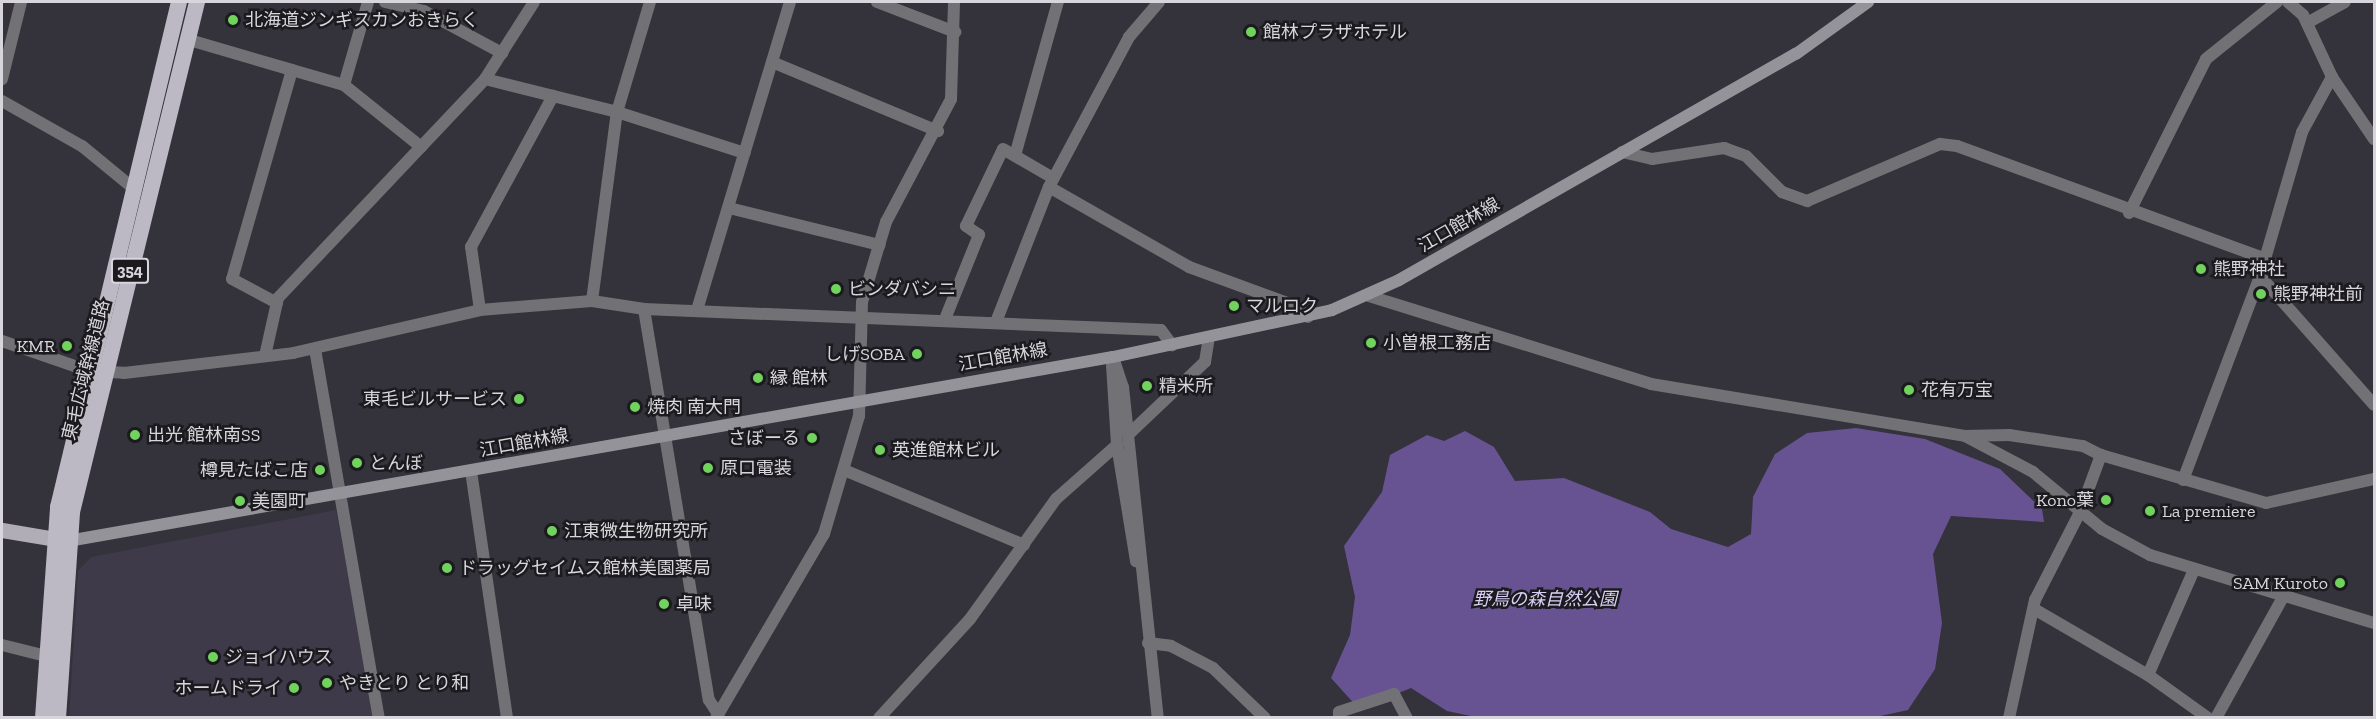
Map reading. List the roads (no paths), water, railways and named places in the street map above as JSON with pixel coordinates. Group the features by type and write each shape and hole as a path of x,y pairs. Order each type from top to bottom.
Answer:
{"highway":[{"name":"東毛広域幹線道路","path":"43,717 46,656 60,541 97,371 132,189 179,2"},
{"name":"東毛広域幹線道路","path":"97,371 196,2"},
{"name":"東毛広域幹線道路","path":"58,717 60,541"}],"main road":[{"name":"江口館林線","path":"60,541 341,495 664,435 1113,357 1308,317 1369,296 1821,38 1868,2"},
{"path":"2,530 60,541"}],"street":[{"path":"2,79 21,2"},
{"path":"344,85 368,2"},
{"path":"385,2 424,11 502,53"},
{"path":"265,356 277,303 485,79 534,2"},
{"path":"592,301 617,112 650,2"},
{"path":"697,310 790,2"},
{"path":"877,2 955,32"},
{"path":"717,716 816,551 844,470 861,400 859,316 886,222 938,131 951,99 955,32 954,2"},
{"path":"1016,152 1058,2"},
{"path":"996,322 1051,183 1129,37 1159,2"},
{"path":"2129,213 2206,59 2277,2"},
{"path":"2288,2 2307,23 2332,78 2374,139"},
{"path":"2307,23 2345,2"},
{"path":"186,39 344,85 421,147"},
{"path":"772,62 938,131"},
{"path":"277,303 232,279 292,70"},
{"path":"2183,480 2260,276 2302,132 2332,78"},
{"path":"485,79 617,112 745,153"},
{"path":"480,310 471,248 553,96"},
{"path":"2,101 82,146 132,189"},
{"path":"1622,152 1652,159 1724,148 1746,156 1782,192 1807,201 1940,144 2129,213 2265,259"},
{"path":"945,319 980,236 966,226 1003,149 1016,152 1051,183 1189,267 1293,305 1308,317"},
{"path":"729,208 880,245"},
{"path":"2260,276 2374,405"},
{"path":"1369,296 1651,384 1965,436 2008,435 2083,446 2183,480 2266,503 2374,479"},
{"path":"2,341 97,371 265,356 315,349 480,310 592,301 644,309 945,319 1161,330 1172,345"},
{"path":"644,309 710,700 717,716"},
{"path":"1129,434 1205,362 1209,338"},
{"path":"315,349 379,717"},
{"path":"1113,357 1129,434 1139,568 1158,717"},
{"path":"1113,357 1117,445 1130,545 1139,568"},
{"path":"1965,436 2033,472 2080,512 2125,543 2193,572 2374,623"},
{"path":"879,717 970,619 1056,499 1117,445"},
{"path":"2009,717 2034,609 2080,512 2101,454"},
{"path":"844,470 1024,545"},
{"path":"471,471 507,717"},
{"path":"2148,675 2193,572"},
{"path":"2216,717 2283,597"},
{"path":"2034,609 2148,675 2208,717"},
{"path":"1148,643 1171,646 1213,668 1265,717"},
{"path":"2,645 46,656"},
{"path":"1340,717 1339,712 1394,694 1407,717"}],"place":[{"name":"北海道ジンギスカンおきらく","path":"233,20"},
{"name":"館林プラザホテル","path":"1251,32"},
{"name":"熊野神社","path":"2201,269"},
{"name":"ビンダバシニ","path":"836,289"},
{"name":"熊野神社前","path":"2261,294"},
{"name":"マルロク","path":"1234,306"},
{"name":"小曽根工務店","path":"1371,343"},
{"name":"KMR","path":"67,346"},
{"name":"しげSOBA","path":"917,354"},
{"name":"縁 館林","path":"758,378"},
{"name":"精米所","path":"1147,386"},
{"name":"花有万宝","path":"1909,390"},
{"name":"東毛ビルサービス","path":"519,399"},
{"name":"焼肉 南大門","path":"635,407"},
{"name":"出光 館林南SS","path":"135,435"},
{"name":"さぼーる","path":"812,438"},
{"name":"英進館林ビル","path":"880,450"},
{"name":"とんぼ","path":"357,463"},
{"name":"原口電装","path":"708,468"},
{"name":"樽見たばこ店","path":"320,470"},
{"name":"Kono葉","path":"2106,500"},
{"name":"美園町","path":"240,501"},
{"name":"La premiere","path":"2150,511"},
{"name":"江東微生物研究所","path":"552,531"},
{"name":"ドラッグセイムス館林美園薬局","path":"447,568"},
{"name":"SAM Kuroto","path":"2340,583"},
{"name":"卓味","path":"664,604"},
{"name":"ジョイハウス","path":"213,657"},
{"name":"やきとり とり和","path":"327,683"},
{"name":"ホームドライ","path":"294,688"}],"park label":[{"name":"野鳥の森自然公園","path":"1545,599"}]}
